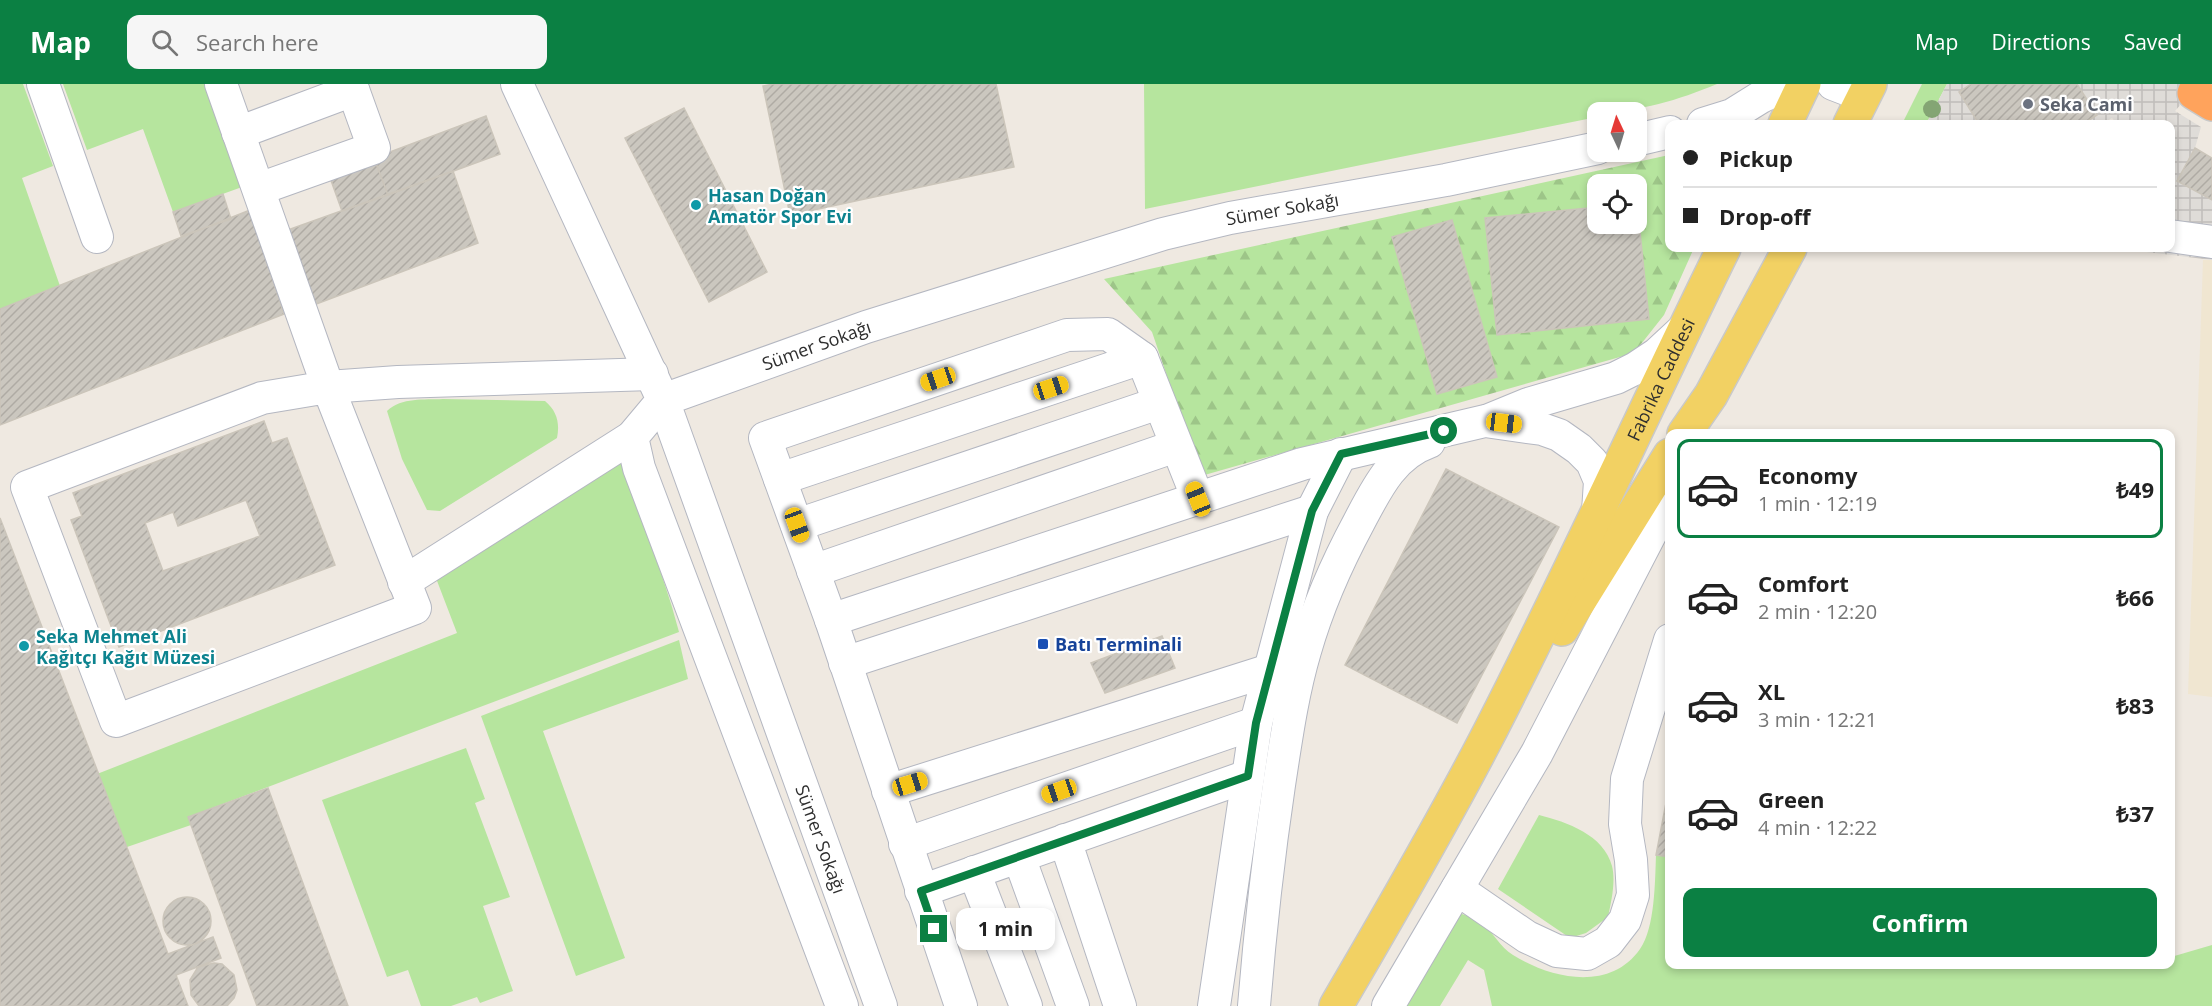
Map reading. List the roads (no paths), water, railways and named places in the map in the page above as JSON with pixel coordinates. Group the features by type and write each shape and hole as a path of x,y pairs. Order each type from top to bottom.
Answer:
{"main road":[{"path":"1787,120 1804,84"},
{"name":"Fabrika Caddesi","path":"1484,742 1598,512 1722,252"},
{"path":"1687,429 1711,395 1788,252"},
{"path":"1336,1006 1484,742 1545,656 1665,463"}],"street":[{"path":"43,84 97,237"},
{"path":"221,84 328,387 415,608 116,721 27,487 262,398 328,387 398,382 657,387"},
{"path":"517,84 657,387"},
{"path":"1716,120 1732,115 1788,84"},
{"path":"1833,84 1861,102"},
{"path":"238,133 352,87 374,148 259,189"},
{"name":"Sümer Sokağı","path":"881,1006 657,387 866,327 1163,234 1230,218 1446,180 1587,150"},
{"path":"2175,237 2212,242"},
{"path":"1254,1006 1271,840 1292,698 1305,649 1340,560 1376,490 1395,464 1419,445 1528,404 1616,378 1657,354 1684,329"},
{"path":"961,1006 831,620 765,438 1067,335 1108,334 1142,358 1198,499"},
{"path":"780,479 1142,358"},
{"path":"404,582 632,437 657,387"},
{"path":"1698,429 1711,395"},
{"path":"797,525 1159,403"},
{"path":"831,620 1302,465 1485,421 1542,429 1559,435 1579,449 1592,462 1600,481 1598,512"},
{"path":"632,437 639,468 842,1006"},
{"path":"813,571 1176,446"},
{"path":"1214,1006 1256,723 1312,511 1341,454"},
{"path":"1388,1006 1538,753 1665,506"},
{"path":"845,663 1312,511"},
{"path":"1457,889 1527,937 1557,951 1587,954 1608,942 1625,920 1633,896 1631,860 1625,824 1627,779 1665,656"},
{"path":"888,791 1270,670"},
{"path":"905,844 1256,723"},
{"path":"921,891 1248,776"},
{"path":"1065,840 1120,1006"},
{"path":"1019,857 1073,1006"},
{"path":"974,872 1026,1006"}],"place":[{"name":"Seka Cami","path":"2028,104"},
{"name":"Hasan Doğan Amatör Spor Evi","path":"696,205"},
{"name":"Batı Terminali","path":"1043,644"},
{"name":"Seka Mehmet Ali Kağıtçı Kağıt Müzesi","path":"24,646"}]}
